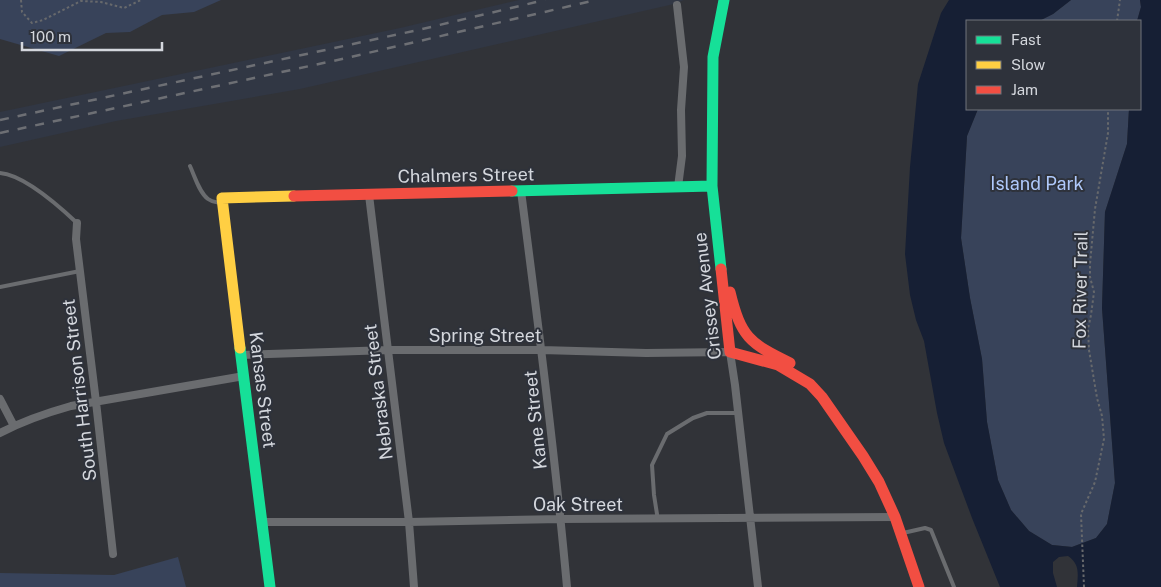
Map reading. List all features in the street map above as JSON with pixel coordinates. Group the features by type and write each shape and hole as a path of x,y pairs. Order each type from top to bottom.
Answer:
{"street":[{"name":"Crissey Avenue","path":"724,0 713,57 712,186 758,587"},
{"path":"677,5 684,67 681,110 682,150 678,187"},
{"name":"Chalmers Street","path":"222,200 712,186"},
{"name":"Kane Street","path":"521,191 542,350 567,587"},
{"name":"Nebraska Street","path":"369,195 409,522 414,587"},
{"name":"Kansas Street","path":"222,200 270,587"},
{"name":"South Harrison Street","path":"77,223 76,239 114,554"},
{"path":"719,247 739,325 748,338 757,346 790,364 801,373 822,397 863,456 879,482 895,517 919,587"},
{"name":"Spring Street","path":"241,355 389,350 730,352"},
{"path":"730,352 778,365 810,384"},
{"path":"0,434 14,426 71,406 244,376"},
{"path":"0,399 14,426"},
{"name":"Oak Street","path":"262,522 895,517"}],"lane":[{"path":"190,166 202,192 208,200 222,200"},
{"path":"0,173 18,178 77,223"},
{"path":"0,287 80,271"},
{"path":"656,519 652,465 667,434 693,418 707,413 739,413"},
{"path":"901,533 925,528 931,530 954,587"}],"path":[{"path":"21,0 22,12 32,23 43,20 81,1 101,2 124,8 141,0"},
{"path":"1117,20 1120,0"},
{"name":"Fox River Trail","path":"1084,587 1081,514 1095,482 1104,439 1102,416 1089,350 1088,329 1094,292 1090,277 1090,264 1095,209 1108,133 1108,110"}],"shaded area":[{"path":"519,0 684,0 674,4 300,89 116,121 0,147 0,112 400,28"},
{"path":"949,0 1071,0 1053,14 1041,20 966,20 966,110 978,110 967,136 961,238 982,359 987,422 998,480 1011,510 1029,531 1052,545 1072,547 1096,538 1107,524 1115,483 1102,308 1105,212 1127,144 1129,110 1141,110 1141,20 1137,20 1141,7 1140,0 1161,0 1161,587 1077,587 1078,574 1075,562 1068,556 1059,557 1053,562 1053,573 1057,587 1000,587 972,518 944,443 924,341 916,320 910,295 905,254 910,167 918,84 941,13"}],"green space":[{"path":"0,0 221,0 194,12 162,15 130,32 106,33 59,56 0,39"},
{"path":"1071,0 1140,0 1141,7 1137,20 1041,20 1053,14"},
{"name":"Island Park","path":"978,110 1129,110 1127,144 1105,212 1102,308 1115,483 1107,524 1096,538 1072,547 1052,545 1029,531 1011,510 998,480 987,422 982,359 961,238 967,136"},
{"path":"178,557 186,587 0,587 0,573 114,575"}],"railway":[{"path":"0,120 418,30 545,0"},
{"path":"0,133 342,59 596,0"}],"traffic: fast":[{"path":"721,269 712,186 713,57 724,0"},
{"path":"512,191 712,186"},
{"path":"240,348 270,587"}],"traffic: slow":[{"path":"240,348 222,198 294,196"}],"traffic: jam":[{"path":"294,196 512,191"},
{"path":"721,269 730,352 778,365 810,384 822,397 879,482 895,517 919,587"},
{"path":"730,292 738,319 749,337 765,350 790,363"}]}
